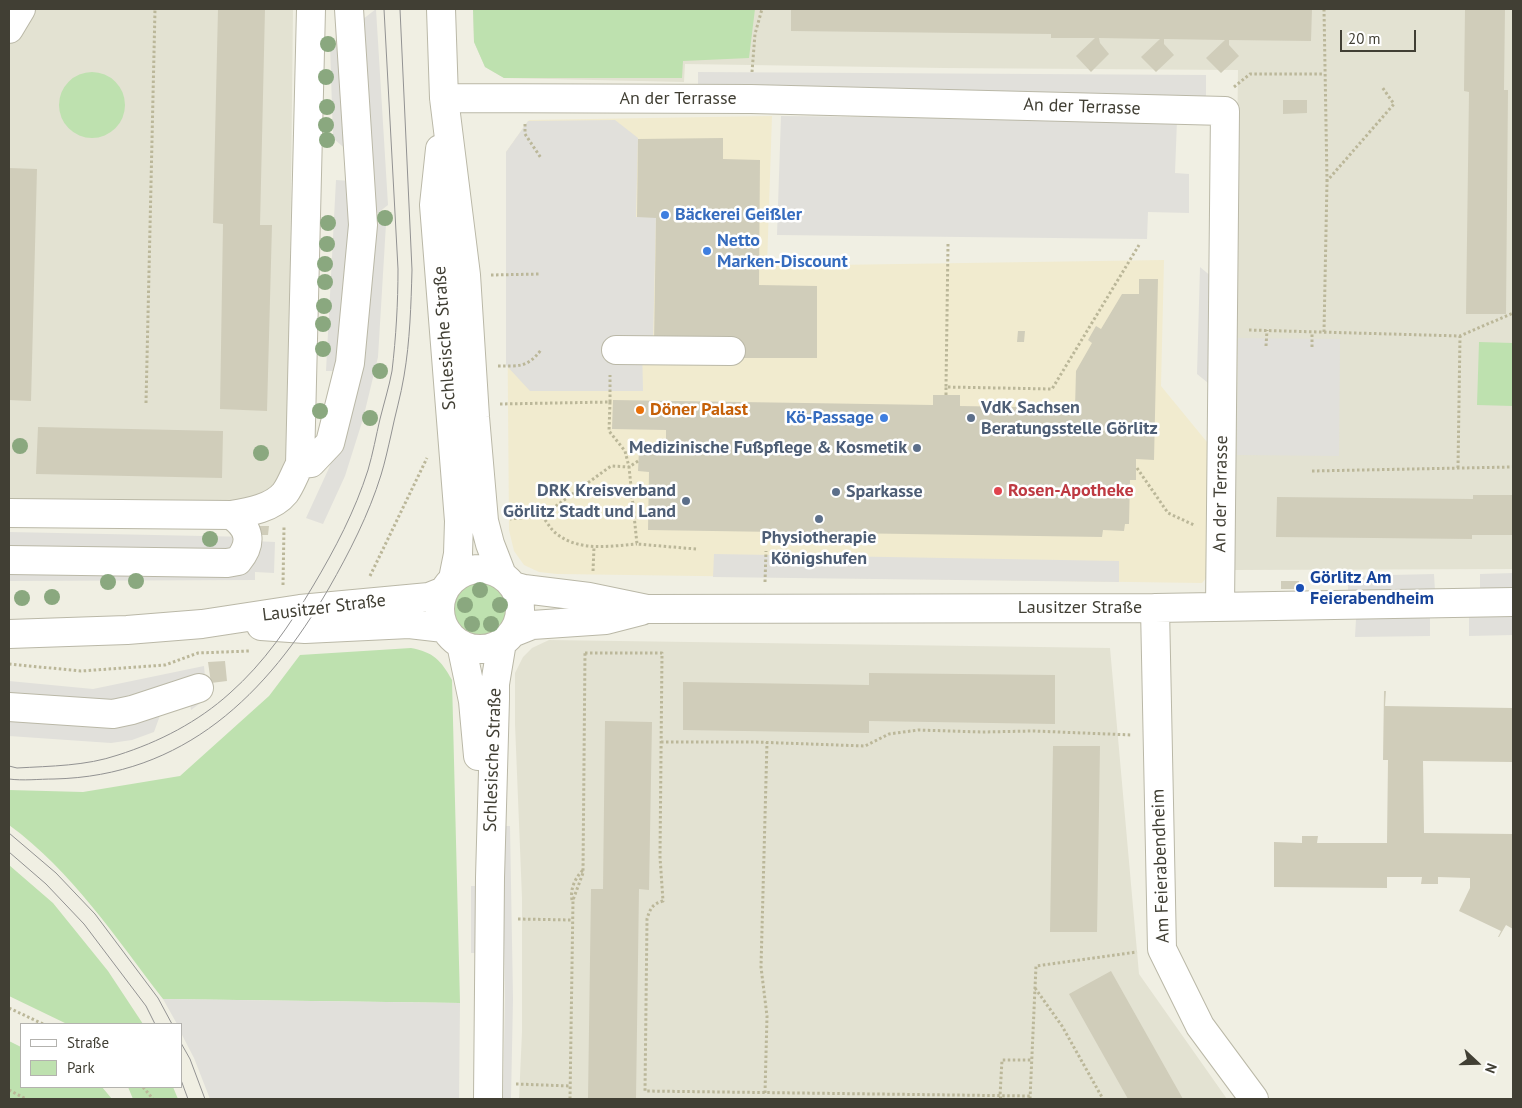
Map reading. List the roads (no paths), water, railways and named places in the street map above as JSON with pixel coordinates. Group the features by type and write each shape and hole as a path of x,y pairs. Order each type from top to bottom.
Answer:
{"street":[{"path":"9,29 21,9"},
{"path":"9,513 231,515 252,512 270,504 284,494 300,464 311,9"},
{"path":"300,464 311,463 330,443 350,363 363,224 349,9"},
{"name":"Schlesische Straße","path":"441,9 444,98 466,275 484,521 490,544 507,581"},
{"name":"Schlesische Straße","path":"444,98 434,205 459,521 458,554 449,585"},
{"name":"An der Terrasse","path":"444,98 751,99 1224,111 1220,607"},
{"path":"616,350 731,351"},
{"path":"9,560 227,563 238,561 248,545 248,536 239,520 231,515"},
{"path":"472,569 492,571 507,581 517,594 520,609 517,624 507,638 484,649 475,649 453,636 440,609 449,585 472,569"},
{"name":"Lausitzer Straße","path":"507,581 524,589 589,597 647,610 1155,608 1513,602"},
{"name":"Lausitzer Straße","path":"9,634 127,630 202,624 300,608 429,597 449,585"},
{"name":"Am Feierabendheim","path":"1155,608 1162,949 1200,1026 1254,1099"},
{"name":"Lausitzer Straße","path":"507,638 532,625 606,620 647,610"},
{"name":"Lausitzer Straße","path":"202,624 304,629 409,624 453,636"},
{"name":"Schlesische Straße","path":"453,636 473,701 490,878"},
{"name":"Schlesische Straße","path":"488,1099 490,878 495,684 507,638"},
{"path":"9,707 113,714 132,710 199,688"}],"tram line":[{"path":"9,766 17,768 55,766 106,759 148,744 177,730 205,713 230,693 276,643 313,586 344,530 370,464 392,371 396,333 398,269 384,9"},
{"path":"9,779 54,779 101,774 143,763 182,745 217,722 249,695 278,663 305,627 351,547 365,519 384,465 403,383 409,336 412,270 400,9"},
{"path":"9,833 56,873 95,914 158,998 171,1023"},
{"path":"9,852 46,884 84,924 146,1006 154,1023"},
{"path":"182,1045 190,1059 205,1099"},
{"path":"182,1083 188,1099"}],"place":[{"name":"Bäckerei Geißler","path":"665,215"},
{"name":"Netto Marken-Discount","path":"707,251"},
{"name":"Döner Palast","path":"640,410"},
{"name":"Kö-Passage","path":"884,418"},
{"name":"VdK Sachsen Beratungsstelle Görlitz","path":"971,418"},
{"name":"Medizinische Fußpflege & Kosmetik","path":"917,448"},
{"name":"Rosen-Apotheke","path":"998,491"},
{"name":"Sparkasse","path":"836,492"},
{"name":"DRK Kreisverband Görlitz Stadt und Land","path":"686,501"},
{"name":"Physiotherapie Königshufen","path":"819,519"},
{"name":"Görlitz Am Feierabendheim","path":"1300,588"}]}
